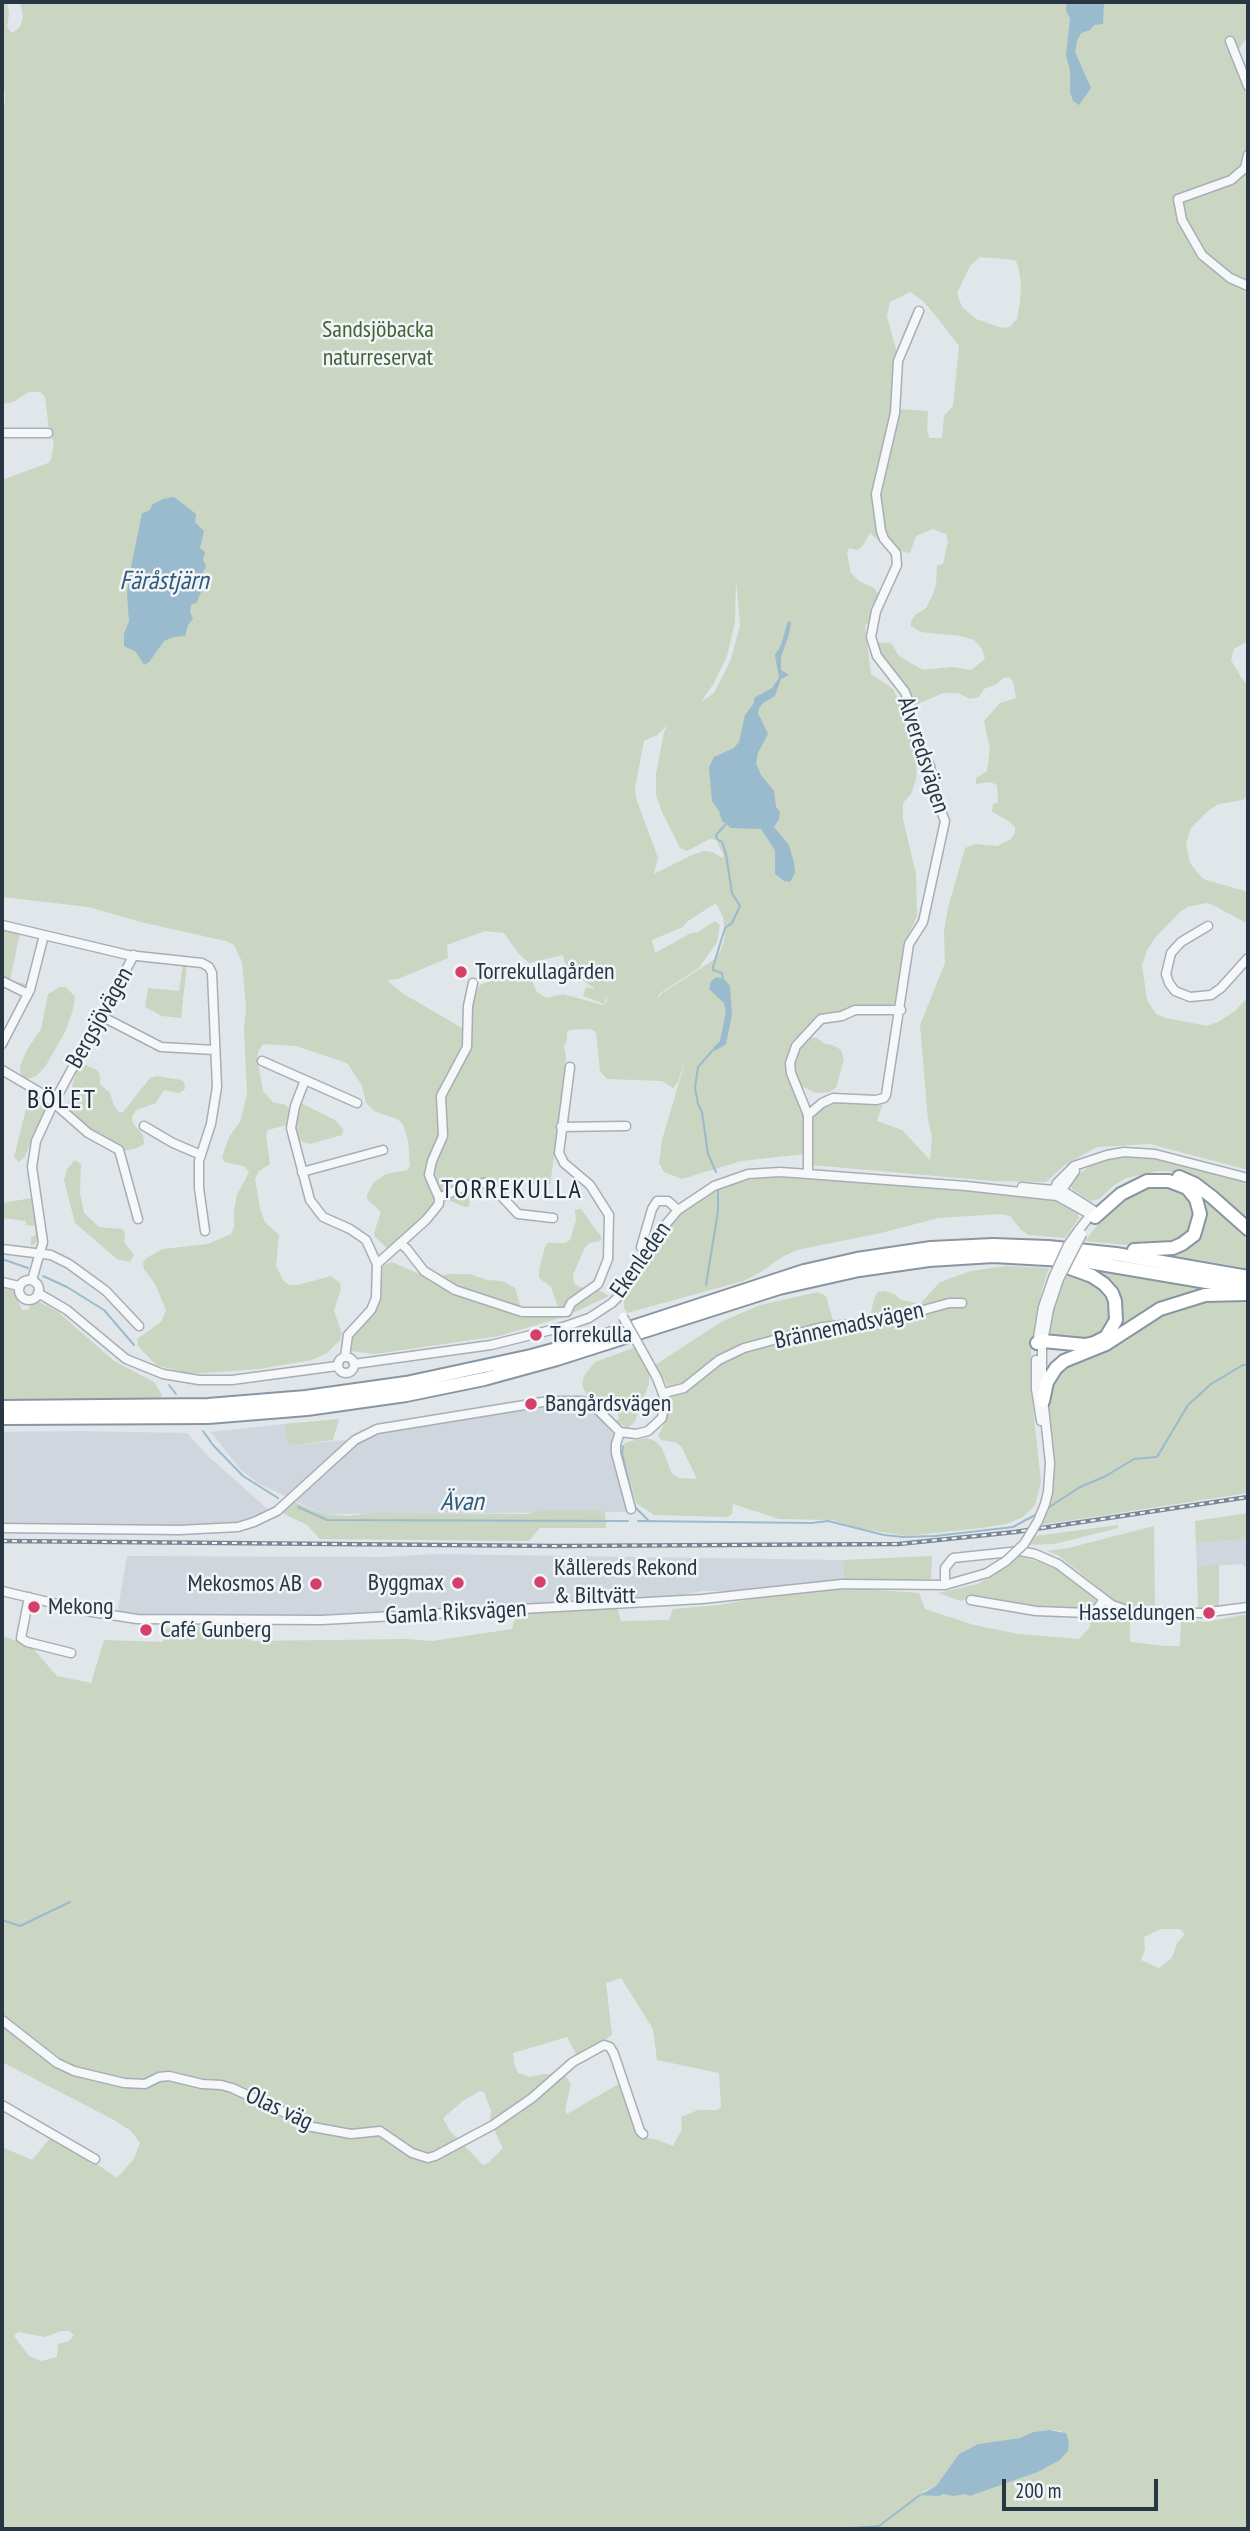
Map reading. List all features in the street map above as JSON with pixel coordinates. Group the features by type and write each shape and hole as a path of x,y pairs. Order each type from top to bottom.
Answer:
{"highway":[{"path":"1093,1214 1117,1188 1128,1181 1152,1174 1176,1176 1195,1184 1248,1229"},
{"path":"1090,1251 1173,1248 1194,1235 1200,1214 1196,1199 1186,1188 1180,1184 1159,1180 1133,1186 1093,1214"},
{"path":"2,1406 208,1405 306,1397 406,1383 555,1350 605,1336 763,1283 857,1259 931,1248 1028,1246 1090,1251 1248,1277"},
{"path":"2,1418 157,1418 262,1413 347,1404 534,1371 630,1345 708,1318 779,1289 859,1270 929,1260 993,1256 1043,1258 1114,1265 1248,1289"},
{"path":"1041,1344 1094,1343 1106,1337 1112,1330 1117,1311 1112,1293 1104,1284 1092,1276 1043,1258"},
{"path":"1044,1401 1047,1382 1056,1368 1065,1361 1106,1344 1146,1317 1174,1304 1205,1295 1248,1294"},
{"path":"1041,1344 1087,1351"}],"street":[{"path":"1230,41 1248,86"},
{"path":"1248,155 1245,168 1231,180 1178,199 1182,220 1202,255 1230,278 1248,286"},
{"name":"Alveredsvägen","path":"808,1115 822,1102 833,1098 884,1098 888,1089 901,1010 909,944 923,922 946,821 935,796 930,766 913,735 905,692 877,656 871,629 876,611 897,565 896,553 881,531 876,494 893,428 898,361 919,311"},
{"path":"2,433 48,433"},
{"path":"2,925 134,955 202,963 209,967 212,973 216,1099 198,1170 205,1231"},
{"path":"1209,926 1181,942 1171,953 1166,974 1168,983 1175,991 1191,997 1210,995 1226,983 1248,958"},
{"path":"2,1044 28,994 44,935"},
{"name":"Bergsjövägen","path":"32,1280 41,1254 42,1227 33,1177 36,1141 54,1102 134,955"},
{"path":"2,981 28,994"},
{"path":"377,1264 435,1211 439,1204 429,1175 443,1136 441,1096 467,1047 468,1006 473,983"},
{"path":"808,1174 808,1115 791,1073 790,1063 796,1046 821,1019 842,1016 855,1010 901,1010"},
{"path":"101,1016 161,1047 215,1049"},
{"path":"262,1061 357,1103"},
{"path":"400,1243 424,1271 463,1294 522,1312 567,1312 571,1303 592,1290 602,1278 608,1259 609,1219 606,1209 590,1185 560,1158 561,1128 570,1067"},
{"path":"2,1074 54,1102 88,1133 119,1150 138,1219"},
{"path":"305,1080 295,1106 291,1128 310,1200 318,1212 330,1221 362,1236 372,1250 377,1264 376,1298 371,1310 348,1335 345,1357"},
{"path":"144,1126 201,1155"},
{"path":"561,1128 626,1126"},
{"path":"302,1172 383,1150"},
{"path":"1058,1192 1083,1163 1116,1153 1142,1152 1174,1158 1248,1178"},
{"name":"Ekenleden","path":"38,1293 67,1310 126,1359 163,1374 200,1380 232,1380 337,1366 341,1373 346,1374 351,1372 354,1364 519,1339 579,1322 612,1303 636,1273 655,1237 678,1210 700,1193 735,1177 763,1172 808,1174 1058,1192 1093,1214"},
{"path":"439,1198 467,1185 485,1183 491,1185 518,1214 553,1218"},
{"path":"641,1247 654,1205 665,1199 678,1210"},
{"name":"Gamla Riksvägen","path":"1049,1450 1036,1390 1041,1344 1056,1279 1080,1232 1093,1214"},
{"path":"2,1249 58,1258 95,1282 139,1326"},
{"path":"25,1280 32,1280 38,1286 38,1293 32,1299 26,1299 19,1294 19,1286 25,1280"},
{"path":"2,1282 19,1286"},
{"path":"2,1528 225,1529 247,1525 277,1511 355,1440 377,1429 399,1423 575,1399 590,1404 620,1432 642,1433 659,1424 665,1405 664,1392 623,1317 612,1303"},
{"name":"Brännemadsvägen","path":"664,1392 684,1388 719,1360 744,1348 822,1327 884,1321 949,1303 962,1303"},
{"name":"Gamla Riksvägen","path":"2,1591 86,1611 137,1619 322,1620 702,1599 842,1584 945,1585 987,1573 1006,1561 1024,1544 1045,1504 1051,1471 1041,1344"},
{"path":"345,1357 354,1364"},
{"path":"337,1366 338,1361 345,1357"},
{"path":"620,1432 616,1453 631,1509"},
{"path":"945,1585 945,1568 953,1558 1020,1551 1058,1564 1104,1600 1121,1609 1143,1613 1209,1613 1248,1607"},
{"path":"29,1597 21,1638 27,1642 71,1653"},
{"path":"971,1600 1036,1611 1088,1613 1096,1611 1104,1600"},
{"name":"Olas väg","path":"2,2020 57,2063 74,2071 124,2083 145,2084 159,2077 169,2076 202,2084 221,2085 280,2110 307,2126 351,2134 380,2131 412,2153 428,2158 494,2125 533,2098 573,2062 604,2045 614,2054 643,2134"},
{"path":"2,2105 95,2159"}],"shaded area":[{"path":"570,1404 583,1406 594,1412 614,1435 612,1445 629,1512 324,1514 259,1484 239,1468 211,1432 284,1424 288,1446 364,1438 408,1427"},
{"path":"2,1432 187,1433 209,1457 270,1511 247,1522 216,1526 2,1526"},
{"path":"1248,1539 1248,1567 1243,1564 1197,1567 1196,1543"},
{"path":"436,1554 843,1560 844,1580 730,1591 702,1591 672,1597 327,1617 167,1617 117,1614 127,1556 383,1557"}],"green space":[{"name":"Sandsjöbacka naturreservat","path":"2,2 7,2 7,28 12,33 20,27 23,16 20,2 1248,2 1248,36 1232,59 1248,96 1248,641 1234,649 1231,660 1248,684 1248,797 1219,804 1209,810 1191,828 1186,844 1190,863 1203,879 1248,892 1248,924 1206,903 1188,907 1154,939 1142,965 1147,1000 1156,1014 1166,1018 1207,1026 1235,1011 1248,997 1248,1170 1150,1144 1097,1147 1065,1165 1046,1182 993,1181 812,1165 812,1118 821,1106 837,1100 883,1102 877,1121 902,1130 930,1160 932,1136 928,1120 920,1025 945,963 944,931 948,908 965,848 975,844 997,846 1011,839 1015,833 1015,827 992,812 993,804 998,803 997,785 990,782 976,784 976,778 987,771 990,749 984,721 1000,703 1016,698 1013,682 1009,677 1003,678 997,684 984,689 979,697 970,699 958,693 943,693 920,703 916,709 920,744 908,688 881,655 875,642 891,643 899,656 923,670 952,667 971,670 985,659 982,649 974,640 921,632 911,626 915,615 926,608 933,594 937,565 943,564 948,541 946,534 933,529 916,536 910,553 897,550 889,539 879,541 870,533 862,547 857,550 849,548 847,554 851,573 859,581 874,588 880,597 869,623 865,625 871,674 893,689 904,712 917,762 916,779 911,794 903,803 903,819 916,874 917,916 906,941 896,1002 888,1007 825,1016 793,1050 797,1096 806,1122 804,1154 741,1161 682,1179 664,1172 659,1163 662,1140 688,1052 678,1082 673,1088 662,1081 607,1079 600,1071 596,1032 590,1029 570,1030 567,1032 564,1046 566,1057 563,1091 550,1185 543,1187 527,1181 503,1185 476,1180 471,1187 469,1206 445,1199 388,1249 375,1237 381,1212 367,1199 367,1195 373,1183 386,1174 407,1170 410,1166 408,1141 403,1124 397,1119 374,1111 366,1103 362,1086 348,1064 296,1046 263,1044 257,1058 263,1091 273,1102 286,1105 289,1109 286,1125 268,1130 266,1135 270,1164 259,1171 255,1179 260,1209 265,1222 279,1235 276,1266 283,1280 289,1285 298,1285 331,1276 340,1283 341,1289 334,1311 342,1334 340,1340 327,1353 312,1360 259,1369 190,1374 156,1365 138,1346 137,1339 161,1322 166,1310 143,1263 146,1258 163,1249 208,1244 231,1234 237,1195 249,1172 244,1166 224,1162 222,1157 229,1137 240,1122 247,1094 244,1029 246,1008 242,962 234,945 226,941 88,907 2,897 2,480 48,463 54,443 49,430 45,397 41,392 29,392 13,402 2,404 2,119 5,92 2,88","holes":["980,257 1015,260 1018,265 1020,302 1017,319 1010,327 1002,328 976,319 962,307 957,293 970,266","910,292 923,301 959,346 953,406 944,416 942,438 929,438 928,411 898,409 900,363 887,317 890,302","736,580 740,625 731,659 714,693 701,702 727,656 735,622","668,725 664,732 656,774 656,795 662,812 680,848 687,851 710,839 716,840 723,858 704,851 654,874 658,858 636,798 635,788 644,741 657,735","716,903 723,917 725,937 721,950 715,959 661,994 658,999 659,994 699,968 717,942 720,925 715,921 655,953 652,940 683,927","485,931 504,933 529,963 563,955 565,963 573,973 596,990 586,987 583,996 604,1004 563,994 546,998 537,992 531,979 525,974 514,978 495,979 480,985 474,993 466,1026 462,1028 402,993 387,980 398,979 448,958 447,945"]},
{"path":"2,929 20,933 10,980 29,985 27,990 2,980"},
{"path":"183,963 187,964 181,1018 162,1016 145,1007 148,988 179,991"},
{"path":"60,987 66,987 75,997 65,1032 45,1067 36,1076 25,1080 21,1077 20,1066 41,1029 48,994"},
{"path":"809,1037 841,1050 844,1059 836,1088 829,1092 816,1093 803,1087 797,1079 794,1065 796,1056"},
{"path":"81,1063 97,1070 100,1084 110,1093 119,1112 123,1112 150,1078 157,1076 181,1080 185,1089 179,1093 164,1090 156,1103 136,1110 132,1117 133,1123 143,1135 144,1144 123,1151 90,1136 66,1110"},
{"path":"34,1096 41,1098 46,1107 25,1156 19,1162 14,1157 28,1101"},
{"path":"303,1104 335,1120 343,1129 342,1135 310,1144 296,1140 296,1115"},
{"path":"1131,1155 1200,1168 1248,1183 1248,1225 1187,1176 1174,1172 1158,1171 1126,1178 1099,1199 1090,1201 1072,1189 1073,1179 1091,1165 1110,1158"},
{"path":"75,1160 81,1164 80,1193 84,1213 99,1227 122,1229 125,1232 124,1242 134,1255 130,1262 117,1259 75,1223 64,1180 67,1169"},
{"path":"770,1177 919,1186 1046,1199 1076,1209 1079,1218 1065,1238 1029,1235 1021,1230 1010,1216 1000,1214 938,1218 797,1250 743,1281 627,1313 624,1298 656,1242 679,1215 719,1189 748,1180"},
{"path":"1187,1183 1248,1234 1248,1271 1240,1267 1200,1260 1155,1255 1200,1232"},
{"path":"1166,1185 1185,1192 1195,1208 1195,1226 1178,1242 1148,1247 1085,1241 1110,1209 1141,1188"},
{"path":"32,1198 38,1237 36,1243 31,1246 35,1226 26,1225 26,1221 2,1218 2,1203"},
{"path":"581,1209 602,1238 585,1247 573,1275 574,1283 579,1287 597,1289 609,1296 575,1312 568,1312 558,1307 551,1287 539,1278 539,1270 548,1243 565,1243 570,1240 576,1220 575,1210"},
{"path":"392,1262 431,1279 448,1274 469,1274 487,1280 502,1281 515,1288 521,1318 536,1315 563,1317 499,1336 375,1354 351,1351 350,1338 374,1313 381,1295 383,1266"},
{"path":"1072,1265 1232,1291 1203,1293 1108,1339 1119,1300"},
{"path":"1006,1266 1049,1268 1041,1293 1031,1353 1031,1390 1041,1482 1035,1505 1023,1517 1006,1524 907,1536 857,1528 832,1520 779,1519 733,1504 732,1514 727,1517 654,1515 636,1503 622,1450 625,1443 647,1438 655,1441 662,1448 672,1474 679,1478 697,1479 681,1446 675,1442 661,1440 658,1436 667,1418 670,1398 667,1385 655,1365 721,1322 760,1305 818,1292 826,1296 833,1320 863,1319 871,1313 878,1292 885,1291 901,1300 920,1304 940,1282 971,1271"},
{"path":"1067,1271 1085,1277 1103,1288 1113,1310 1106,1330 1092,1340 1056,1340 1049,1330 1051,1315"},
{"path":"2,1286 13,1290 22,1310 28,1310 32,1303 37,1301 57,1311 114,1361 154,1382 162,1395 160,1399 157,1402 2,1399"},
{"path":"1201,1300 1248,1300 1248,1493 1040,1525 1047,1513 1053,1491 1054,1453 1048,1400 1061,1370 1163,1312"},
{"path":"636,1347 649,1375 649,1384 635,1421 628,1428 615,1421 619,1419 616,1406 601,1406 594,1402 582,1385 584,1376 595,1362"},
{"path":"339,1419 333,1440 288,1446 284,1424"},
{"path":"294,1502 324,1514 346,1516 376,1513 526,1514 538,1511 605,1511 606,1528 540,1528 529,1541 320,1539 307,1525 282,1513"},
{"path":"1248,1513 1248,1539 1196,1543 1195,1521"},
{"path":"1118,1525 1118,1528 1054,1544 1027,1545 1035,1536"},
{"path":"1154,1526 1155,1610 1137,1609 1115,1601 1058,1555 1047,1551 1068,1548"},
{"path":"932,1556 931,1579 844,1580 843,1560"},
{"path":"1017,1556 1056,1569 1096,1600 1096,1605 1087,1610 1044,1609 971,1597 961,1601 938,1593 978,1584"},
{"path":"1219,1564 1219,1609 1198,1610 1197,1567"},
{"path":"864,1589 919,1593 925,1609 974,1625 1018,1634 1079,1639 1090,1627 1090,1618 1094,1618 1106,1607 1130,1617 1130,1642 1166,1646 1180,1646 1181,1619 1205,1622 1248,1614 1248,2529 2,2529 2,2147 32,2160 50,2138 84,2155 90,2164 97,2164 117,2178 134,2159 140,2143 131,2131 114,2120 2,2062 2,1636 30,1645 57,1676 91,1683 104,1640 163,1642 166,1628 246,1624 251,1641 432,1641 512,1629 516,1614 617,1608 621,1621 669,1620 673,1609 719,1605 797,1591","holes":["1161,1929 1180,1929 1185,1934 1177,1943 1172,1958 1159,1968 1141,1960 1145,1949 1144,1937","621,1978 653,2029 657,2060 719,2073 721,2108 698,2110 681,2117 682,2129 673,2146 640,2137 622,2082 567,2114 565,2110 571,2084 565,2075 542,2074 530,2077 518,2073 514,2064 513,2053 567,2037 578,2058 612,2035 606,1983","480,2091 484,2092 491,2111 490,2121 502,2146 502,2149 483,2165 450,2131 443,2118 464,2100","69,2331 74,2335 69,2341 58,2344 57,2357 41,2361 29,2356 14,2336 18,2332 45,2337","1062,2431 1069,2442 1068,2451 1060,2460 1038,2472 970,2496 939,2496 922,2492 936,2486 959,2454 978,2444 1020,2438 1033,2432"]}],"water":[{"path":"1067,2 1104,3 1103,24 1094,25 1090,30 1081,33 1077,41 1075,52 1091,88 1079,105 1073,101 1070,92 1070,70 1066,55 1070,19 1066,10"},
{"name":"Färåstjärn","path":"174,497 196,514 195,522 204,531 200,548 205,552 203,560 206,566 199,580 203,587 197,602 191,605 193,619 185,636 164,641 144,665 136,652 124,646 124,634 129,621 127,594 130,572 142,513 149,511 153,504 163,499"},
{"path":"788,621 791,622 781,657 781,670 789,675 781,679 775,696 759,708 758,713 768,734 756,763 761,775 774,791 776,807 780,812 774,827 789,845 795,873 790,882 775,874 775,850 761,829 731,828 722,821 712,801 709,767 714,757 734,748 739,742 745,715 754,703 754,698 772,688 779,678 775,655"},
{"path":"717,977 730,986 732,1015 726,1044 715,1051 713,1048 720,1041 726,1011 724,1003 709,989 711,981"},
{"path":"1049,2430 1066,2433 1068,2451 1060,2460 1038,2472 970,2496 920,2495 936,2486 959,2454 978,2444 1020,2438 1033,2432"}],"waterway":[{"path":"723,979 722,973 713,970 713,967 725,928 732,923 740,906 732,893 722,842 716,835 725,825"},
{"path":"713,1050 698,1067 695,1088 702,1112 708,1154 716,1172"},
{"path":"706,1285 718,1211 718,1191"},
{"name":"Ävan","path":"2,1259 28,1268"},
{"name":"Ävan","path":"43,1276 104,1310 134,1345"},
{"path":"1048,1508 1080,1487 1104,1477 1134,1459 1157,1457 1188,1405 1211,1384 1243,1365 1248,1365"},
{"name":"Ävan","path":"169,1385 176,1394"},
{"name":"Ävan","path":"203,1431 243,1476 278,1498"},
{"path":"623,1446 622,1453 635,1507 649,1521"},
{"name":"Ävan","path":"298,1507 327,1520 628,1521"},
{"path":"638,1521 828,1521 903,1537 1013,1527 1037,1514"},
{"path":"2,1920 20,1926 70,1902"},
{"path":"840,2529 879,2526 920,2495"}],"railway":[{"path":"2,1541 556,1546 899,1544 1015,1532 1248,1497"}],"place":[{"name":"Torrekullagården","path":"461,972"},
{"name":"Torrekulla","path":"536,1335"},
{"name":"Bangårdsvägen","path":"531,1404"},
{"name":"Kållereds Rekond & Biltvätt","path":"540,1582"},
{"name":"Byggmax","path":"458,1583"},
{"name":"Mekosmos AB","path":"316,1584"},
{"name":"Mekong","path":"34,1607"},
{"name":"Hasseldungen","path":"1209,1613"},
{"name":"Café Gunberg","path":"146,1630"}],"district":[{"name":"BÖLET","path":"62,1101"},
{"name":"TORREKULLA","path":"512,1191"}]}
